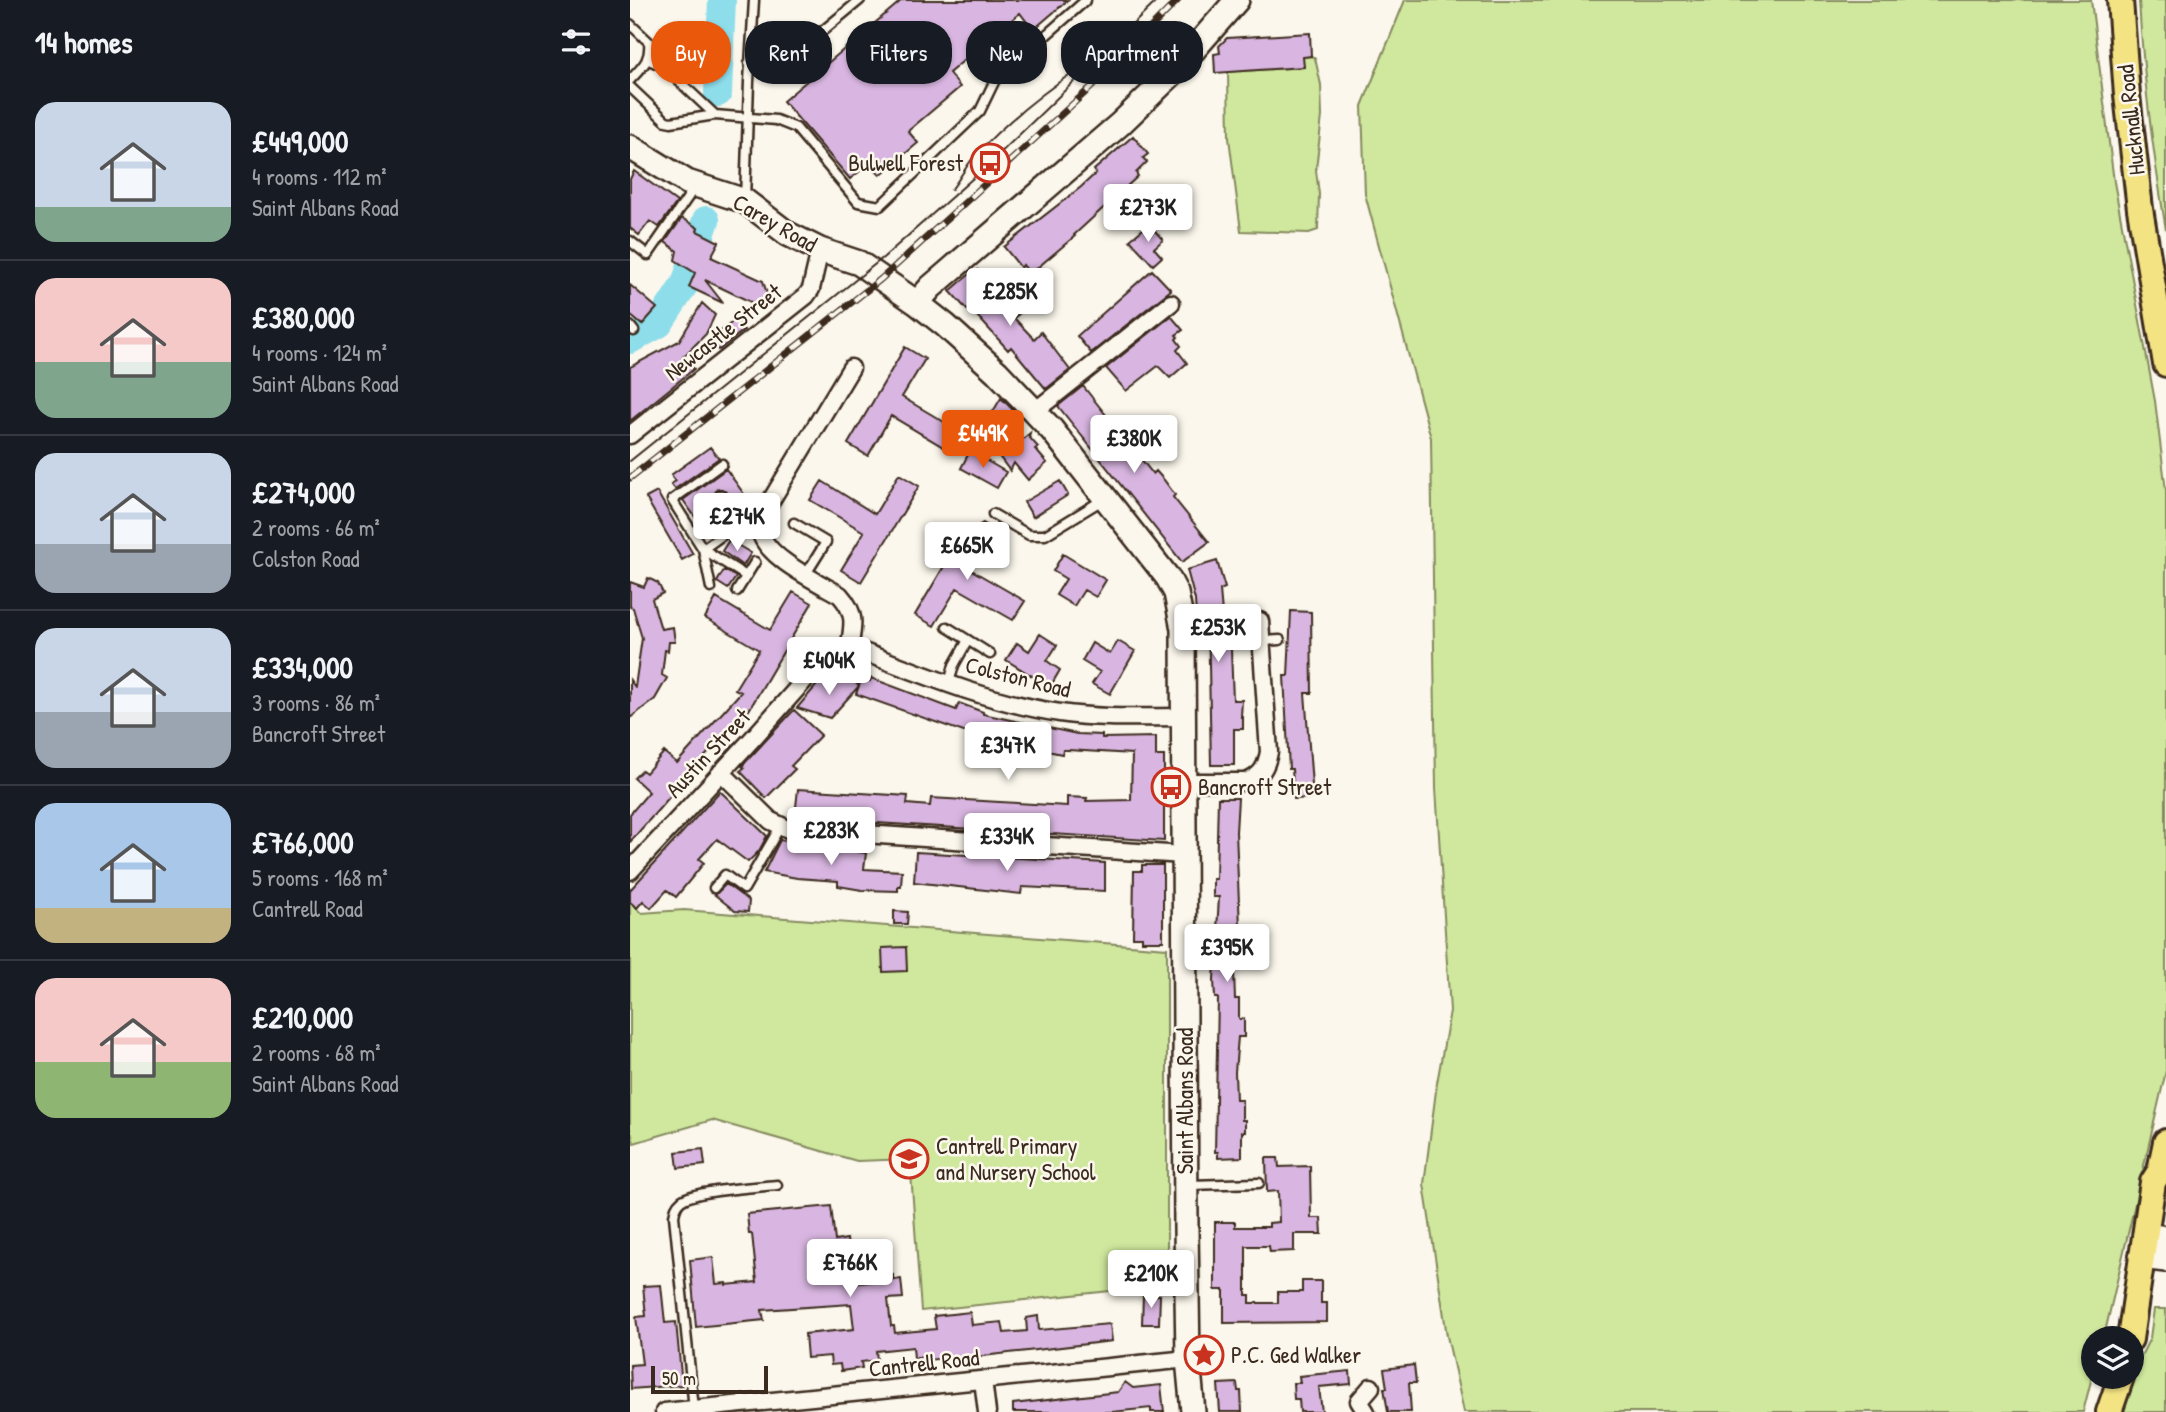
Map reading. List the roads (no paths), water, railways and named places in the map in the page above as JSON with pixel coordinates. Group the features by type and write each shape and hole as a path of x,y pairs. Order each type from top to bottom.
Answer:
{"main road":[{"name":"Hucknall Road","path":"2120,0 2140,209 2166,364"},
{"path":"2144,1326 2156,1248 2153,1182 2160,1171 2166,1142"},
{"path":"2134,1326 2156,1248"},
{"path":"2109,1412 2117,1389"}],"street":[{"path":"917,303 1120,124 1174,72 1237,0"},
{"name":"Carey Road","path":"630,147 687,182 745,201 788,234 820,250 859,263 917,303"},
{"name":"Newcastle Street","path":"630,435 806,296 811,289 820,250"},
{"name":"Saint Albans Road","path":"917,303 997,372 1035,411 1168,578 1181,610 1188,1359 1193,1412"},
{"path":"1035,411 1171,303"},
{"path":"849,649 852,615 847,604 840,595 774,555 763,540 759,528 764,512 851,368"},
{"path":"1184,782 1246,782 1263,771 1269,752 1260,621"},
{"name":"Colston Road","path":"849,649 993,698 1059,713 1107,718 1183,717"},
{"name":"Austin Street","path":"630,871 825,657 833,651 849,649"},
{"path":"721,772 780,827 803,831 1184,855"},
{"name":"Cantrell Road","path":"664,1412 1188,1359"},
{"path":"983,1380 986,1412"},
{"path":"1357,1403 1371,1387"}],"lane":[{"path":"753,21 754,0"},
{"path":"832,23 860,0"},
{"path":"630,87 666,121 679,122 715,115 776,120 796,128 858,202 880,206 980,111 995,80 1086,0"},
{"path":"630,24 649,43 649,60 630,80"},
{"path":"649,60 663,66 715,115"},
{"path":"745,201 749,84"},
{"path":"630,242 648,255 696,185"},
{"path":"711,588 702,549 672,500 722,464"},
{"path":"720,495 735,526"},
{"path":"993,514 1029,535 1045,535 1106,497"},
{"path":"794,523 826,542 806,574"},
{"path":"702,549 735,526 759,528"},
{"path":"702,549 746,576"},
{"path":"737,591 755,562"},
{"path":"947,628 990,654"},
{"path":"949,683 954,665 968,640"},
{"path":"1262,642 1280,640"},
{"path":"714,888 725,875 744,889 780,827"},
{"path":"1186,1185 1259,1183"},
{"path":"694,1409 675,1209 681,1201 695,1195 777,1185"}],"waterway":[{"path":"718,93 722,0"},
{"path":"630,340 659,324 685,284 706,220"}],"tram line":[{"path":"630,461 884,257 990,163 1158,0"},
{"path":"951,190 973,158 998,132 1061,81"}],"railway":[{"path":"630,478 881,279 1098,81 1178,0"}],"place":[{"name":"Bulwell Forest","path":"990,163"},
{"name":"Bancroft Street","path":"1171,787"},
{"name":"Cantrell Primary and Nursery School","path":"909,1159"},
{"name":"P.C. Ged Walker","path":"1204,1355"}]}
